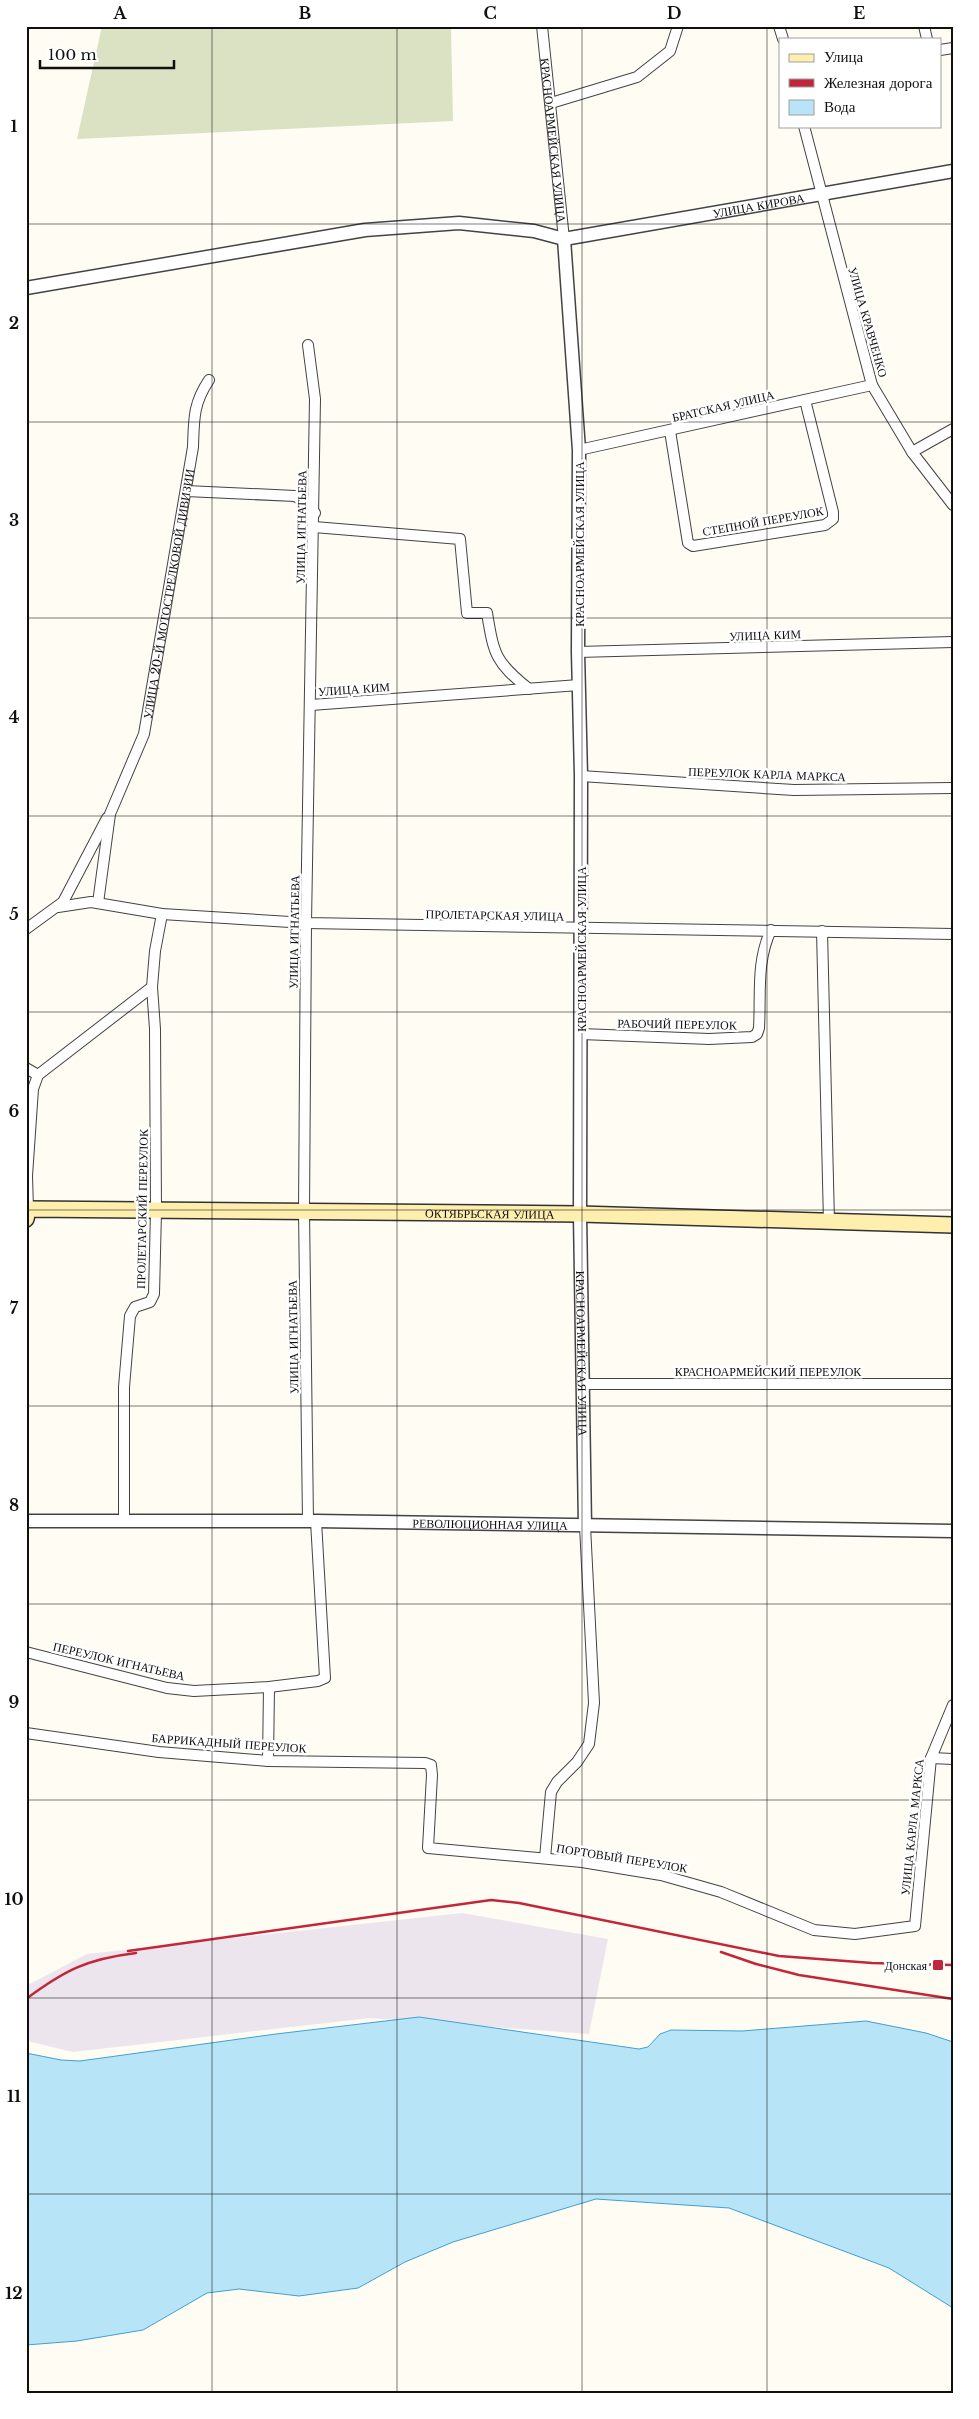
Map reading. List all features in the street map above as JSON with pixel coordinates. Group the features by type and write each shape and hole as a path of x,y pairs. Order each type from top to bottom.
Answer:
{"main road":[{"name":"ОКТЯБРЬСКАЯ УЛИЦА","path":"27,1214 304,1210 580,1214 953,1226"}],"street":[{"name":"КРАСНОАРМЕЙСКАЯ УЛИЦА","path":"542,26 564,239 579,450 578,652 581,776 580,1214 582,1384 585,1526 594,1703 589,1744 577,1762 557,1782 551,1792 545,1858"},
{"path":"551,103 637,77 670,51 678,26"},
{"name":"УЛИЦА КРАВЧЕНКО","path":"804,128 820,195 872,385 912,452 953,505"},
{"name":"УЛИЦА КИРОВА","path":"564,239 953,171"},
{"path":"26,288 321,236 365,230 459,223 513,228 564,239"},
{"name":"УЛИЦА ИГНАТЬЕВА","path":"308,344 315,399 315,513 306,923 304,1210 312,1520 325,1678"},
{"name":"УЛИЦА 20-Й МОТОСТРЕЛКОВОЙ ДИВИЗИИ","path":"26,929 58,907 68,895 113,806 144,734 194,447 194,411 200,394 209,380"},
{"name":"БРАТСКАЯ УЛИЦА","path":"579,450 872,385"},
{"name":"СТЕПНОЙ ПЕРЕУЛОК","path":"670,431 688,543 693,546 826,525 833,519 833,512 805,400"},
{"path":"912,452 953,429"},
{"path":"186,490 295,496 307,503 315,513"},
{"path":"314,527 460,539 468,613 487,613 495,654 507,672 529,689"},
{"name":"УЛИЦА КИМ","path":"578,652 953,642"},
{"name":"УЛИЦА КИМ","path":"311,705 579,685"},
{"name":"ПЕРЕУЛОК КАРЛА МАРКСА","path":"581,776 794,790 953,788"},
{"name":"УЛИЦА 20-Й МОТОСТРЕЛКОВОЙ ДИВИЗИИ","path":"98,903 113,806"},
{"name":"ПРОЛЕТАРСКАЯ УЛИЦА","path":"58,907 78,902 98,903 162,914 306,923 953,934"},
{"name":"ПРОЛЕТАРСКИЙ ПЕРЕУЛОК","path":"124,1520 124,1387 130,1316 131,1310 150,1302 154,1294 156,1211 155,1029 152,987 155,951 162,914"},
{"name":"РАБОЧИЙ ПЕРЕУЛОК","path":"581,1034 709,1039 752,1037 757,1034 759,1028 760,968 764,946 771,930"},
{"path":"822,931 829,1222"},
{"path":"27,1214 33,1089 38,1075 152,987"},
{"path":"26,1068 38,1075"},
{"name":"КРАСНОАРМЕЙСКИЙ ПЕРЕУЛОК","path":"582,1384 953,1384"},
{"name":"РЕВОЛЮЦИОННАЯ УЛИЦА","path":"26,1521 312,1520 953,1531"},
{"name":"ПЕРЕУЛОК ИГНАТЬЕВА","path":"26,1652 167,1688 194,1691 269,1687 318,1682 325,1678"},
{"path":"268,1761 269,1687"},
{"name":"УЛИЦА КАРЛА МАРКСА","path":"915,1926 931,1758 953,1705"},
{"name":"БАРРИКАДНЫЙ ПЕРЕУЛОК","path":"26,1733 159,1752 268,1761 431,1765"},
{"path":"931,1758 953,1759"},
{"name":"ПОРТОВЫЙ ПЕРЕУЛОК","path":"431,1765 428,1848 545,1858 661,1875 694,1883 814,1930 855,1934 915,1926"}],"shaded area":[{"path":"462,1913 608,1939 589,2034 370,2018 73,2052 31,2042 26,2037 26,1986 87,1954"}],"green space":[{"path":"102,26 451,26 453,121 77,139"}],"water":[{"path":"419,2017 639,2049 648,2047 660,2034 671,2030 742,2031 866,2021 926,2033 953,2042 953,2308 889,2268 729,2208 596,2199 453,2242 405,2262 358,2288 299,2296 239,2289 207,2293 143,2330 77,2341 26,2345 26,2053 61,2060 80,2061 276,2034"}],"railway":[{"path":"128,1951 491,1900 519,1903 779,1956 872,1963 953,1965"},
{"path":"721,1952 756,1964 799,1975 953,1999"},
{"path":"26,1999 53,1980 77,1967 104,1959 136,1953"}],"place":[{"name":"Донская","path":"938,1965"}]}
